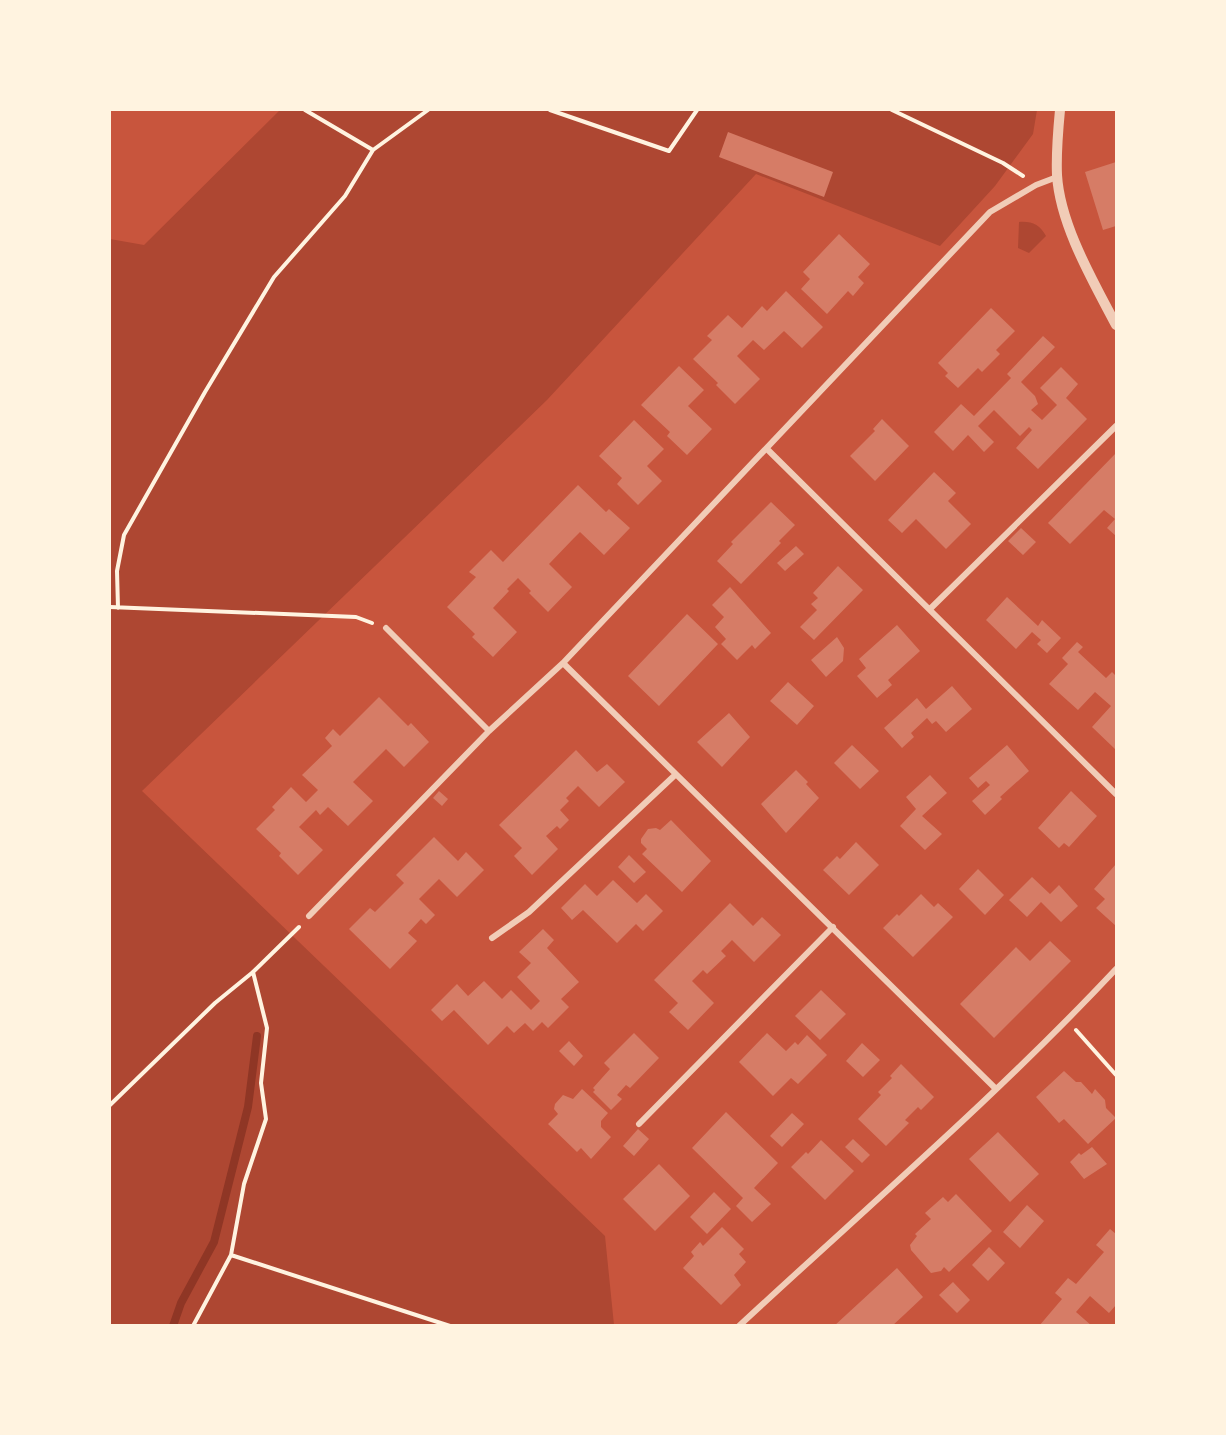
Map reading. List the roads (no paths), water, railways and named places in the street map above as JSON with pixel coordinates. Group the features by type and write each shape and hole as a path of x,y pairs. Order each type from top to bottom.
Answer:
{"street":[{"path":"1060,110 1057,177 1064,210 1076,245 1116,325"},
{"path":"309,916 489,731 563,663 990,212 1036,185 1057,177"},
{"path":"930,609 1116,426"},
{"path":"767,449 1116,794"},
{"path":"386,628 489,731"},
{"path":"563,663 996,1089"},
{"path":"492,938 530,912 675,775"},
{"path":"639,1124 833,927"},
{"path":"739,1326 996,1089 1067,1021 1116,969"}],"waterway":[{"path":"173,1326 181,1303 214,1242 248,1107 257,1036"}]}
